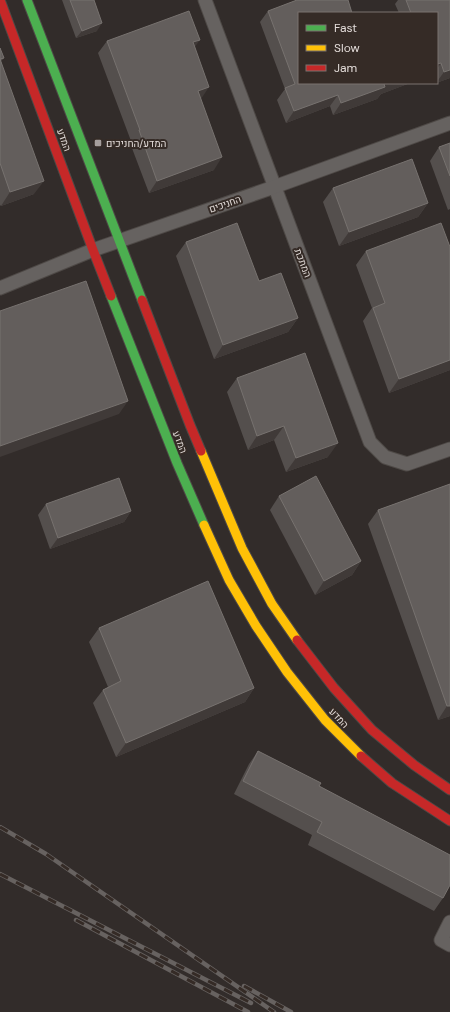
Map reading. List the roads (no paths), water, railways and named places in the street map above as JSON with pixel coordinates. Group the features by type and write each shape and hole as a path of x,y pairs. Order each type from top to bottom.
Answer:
{"street":[{"name":"המדע","path":"0,0 93,250 177,464 229,580 256,626 287,672 325,720 359,754 392,783 450,821"},
{"name":"המדע","path":"27,0 190,425 239,540 272,604 303,649 325,677 372,730 414,765 450,790"},
{"name":"המתכת","path":"205,0 370,442 385,457 407,464 450,449"},
{"name":"החניכים","path":"0,288 93,250 274,187 450,123"},
{"path":"445,942 450,922"}],"railway":[{"path":"0,827 46,854 274,1012"},
{"path":"0,874 251,1003"},
{"path":"76,920 248,1012"},
{"path":"244,986 291,1012"}],"place":[{"name":"המדע/החניכים","path":"98,143"}]}
